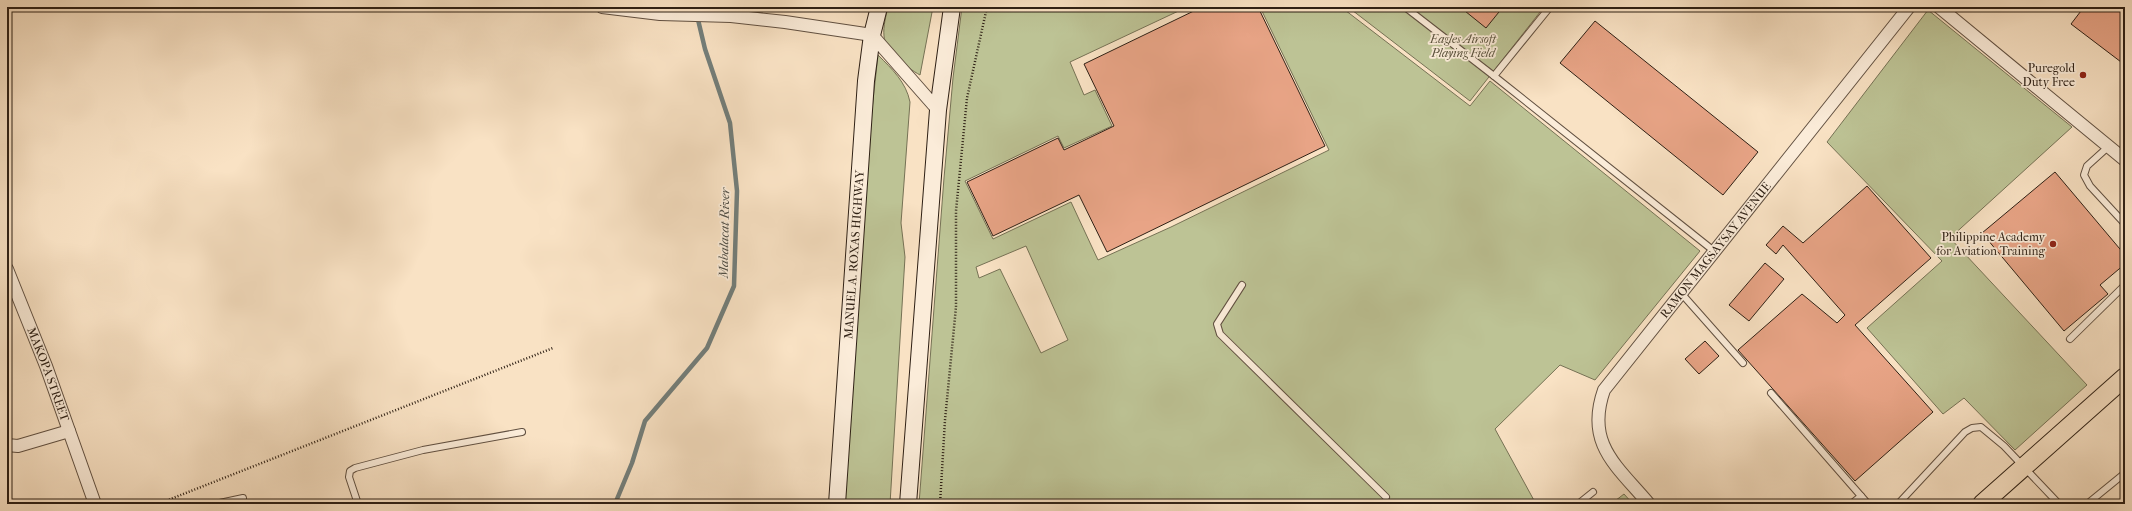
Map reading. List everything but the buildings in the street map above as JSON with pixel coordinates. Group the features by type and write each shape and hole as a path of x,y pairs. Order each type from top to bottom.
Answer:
{"main road":[{"name":"MANUEL A. ROXAS HIGHWAY","path":"837,504 866,89 872,35 879,7"},
{"path":"908,504 938,110 952,7"},
{"path":"1982,504 2125,377"}],"street":[{"path":"602,7 660,14 731,16 828,27 872,35 938,110"},
{"name":"RAMON MAGSAYSAY AVENUE","path":"1649,504 1604,448 1597,423 1598,406 1604,390 1612,377 1909,7"},
{"path":"1939,7 2125,160"},
{"name":"MAKOPA STREET","path":"7,268 95,504"},
{"path":"7,445 18,446 69,431"}],"lane":[{"path":"1405,7 1714,251"},
{"path":"1494,76 1550,7"},
{"path":"2108,147 2087,166 2084,175 2090,186 2125,224"},
{"path":"1242,285 1217,324 1220,334 1386,497"},
{"path":"2070,339 2125,285"},
{"path":"1680,293 1743,363"},
{"path":"1770,393 1868,504"},
{"path":"1898,504 1965,432 1972,428 1981,427 2024,467 2059,504"},
{"path":"358,504 349,477 350,471 355,468 423,450 522,432"},
{"path":"2087,504 2125,472"},
{"path":"1578,504 1593,492"},
{"path":"1851,504 1861,496"},
{"path":"215,504 243,498"}],"path":[{"path":"940,504 945,420 956,307 956,211 967,98 987,7"},
{"path":"158,504 553,348"}],"green space":[{"path":"888,7 933,7 920,75 909,68 892,53 885,41 884,29"},
{"path":"962,7 1187,7 1070,62 1084,95 1095,90 1112,126 1064,148 1058,136 965,181 993,239 1071,202 1098,260 1171,227 1329,150 1260,7 1341,7 1470,106 1490,81 1700,251 1595,380 1560,365 1495,429 1536,504 919,504 953,78","holes":["1026,246 1068,340 1041,353 1000,269 979,278 976,267"]},
{"name":"Eagles Airsoft Playing Field","path":"1348,7 1544,7 1470,101"},
{"path":"1928,10 2072,127 1950,238 2087,385 2015,450 1964,398 1943,414 1867,328 1942,261 1827,142"},
{"path":"878,55 902,82 910,102 901,223 905,257 890,504 844,504 869,137"},
{"path":"1624,494 1633,504 1611,504"}],"waterway":[{"name":"Mabalacat River","path":"618,504 617,499 632,463 645,421 707,348 734,286 737,191 730,123 705,49 695,7"}],"place":[{"name":"Puregold Duty Free","path":"2083,75"},
{"name":"Philippine Academy for Aviation Training","path":"2053,244"}]}
